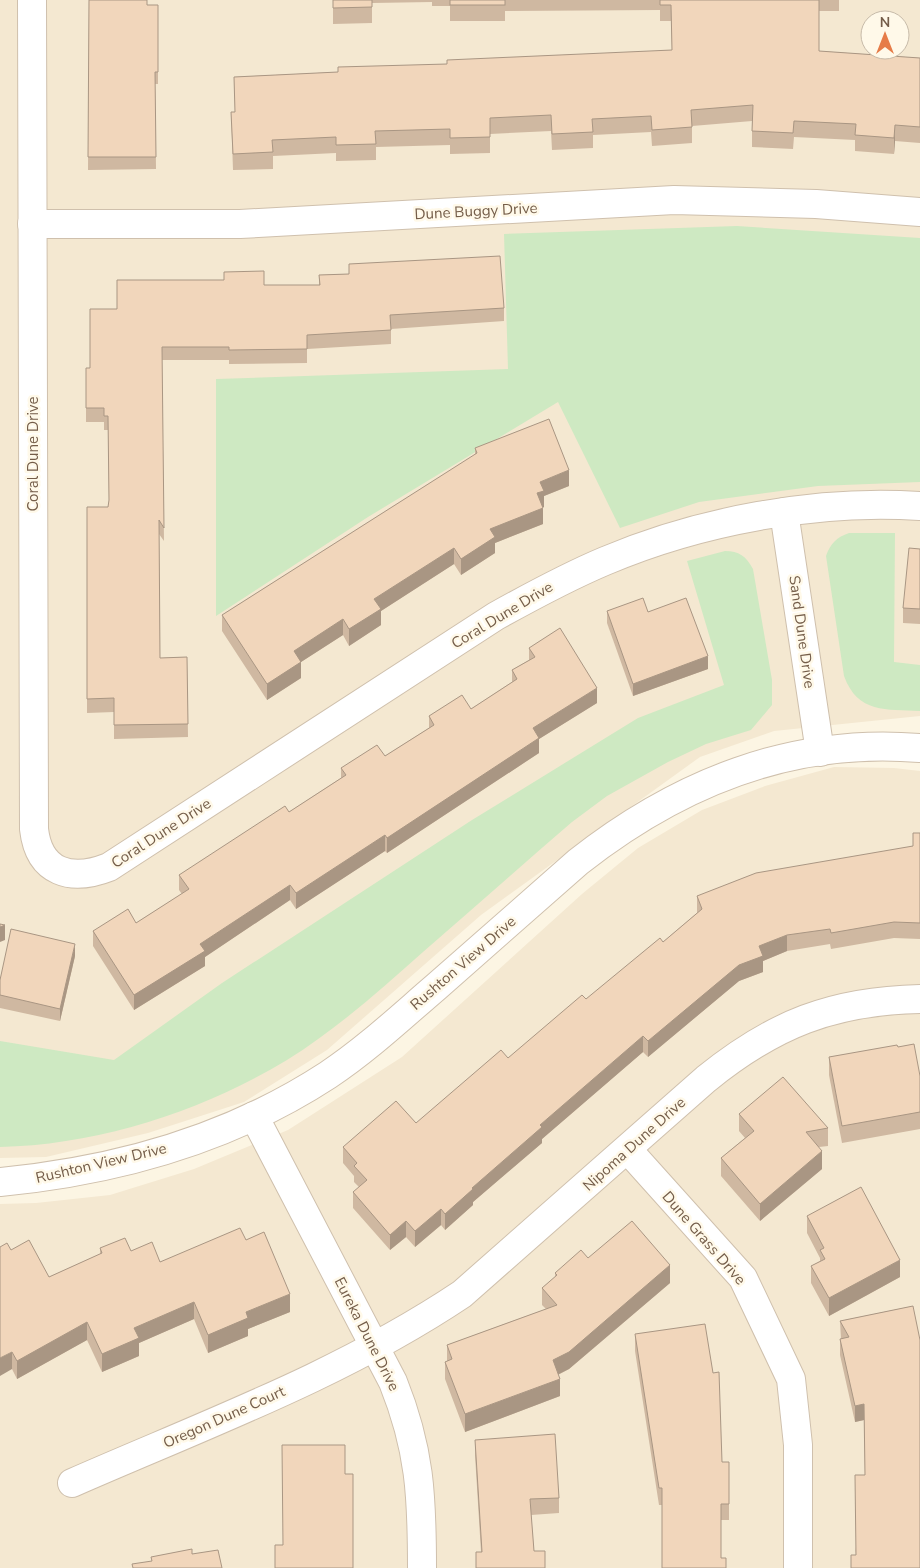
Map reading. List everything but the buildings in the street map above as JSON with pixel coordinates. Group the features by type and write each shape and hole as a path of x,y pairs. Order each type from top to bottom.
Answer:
{"street":[{"name":"Coral Dune Drive","path":"32,0 34,829 39,851 53,868 67,873 81,874 108,867 496,616 550,586 606,560 664,539 723,523 784,512 848,506 920,506"},
{"name":"Dune Buggy Drive","path":"32,224 287,222 674,200 816,204 920,212"},
{"name":"Sand Dune Drive","path":"784,512 820,752"},
{"name":"Rushton View Drive","path":"0,1182 78,1172 168,1149 254,1116 314,1084 363,1050 578,862 650,810 731,773 774,761 820,752 866,747 920,748"},
{"name":"Nipoma Dune Drive","path":"374,1347 462,1294 725,1064 772,1033 809,1017 848,1006 887,1000 920,999"},
{"name":"Eureka Dune Drive","path":"254,1116 393,1382 406,1414 415,1448 420,1483 422,1568"},
{"name":"Dune Grass Drive","path":"628,1150 742,1278 790,1379 798,1444 798,1568"},
{"name":"Oregon Dune Court","path":"72,1483 344,1364 374,1347"}],"shaded area":[{"path":"0,0 920,0 920,716 774,731 700,757 481,915 327,1050 244,1102 148,1133 46,1157 0,1158"},
{"path":"834,767 894,768 920,771 920,1568 0,1568 0,1204 36,1203 110,1195 194,1169 288,1130 402,1057 582,894 638,848 702,810 765,786"}],"green space":[{"path":"737,226 920,238 920,482 818,486 699,502 620,528 558,402 368,517 216,616 216,379 508,369 504,234"},
{"path":"849,533 895,533 894,662 920,665 920,711 885,709 865,703 850,688 844,676 826,556 834,542"},
{"path":"725,551 742,555 753,569 772,680 772,705 751,730 706,744 668,762 607,796 572,822 358,1009 305,1048 255,1078 221,1095 149,1122 75,1140 0,1147 0,1041 114,1060 222,983 472,820 638,718 724,685 687,561"}]}
